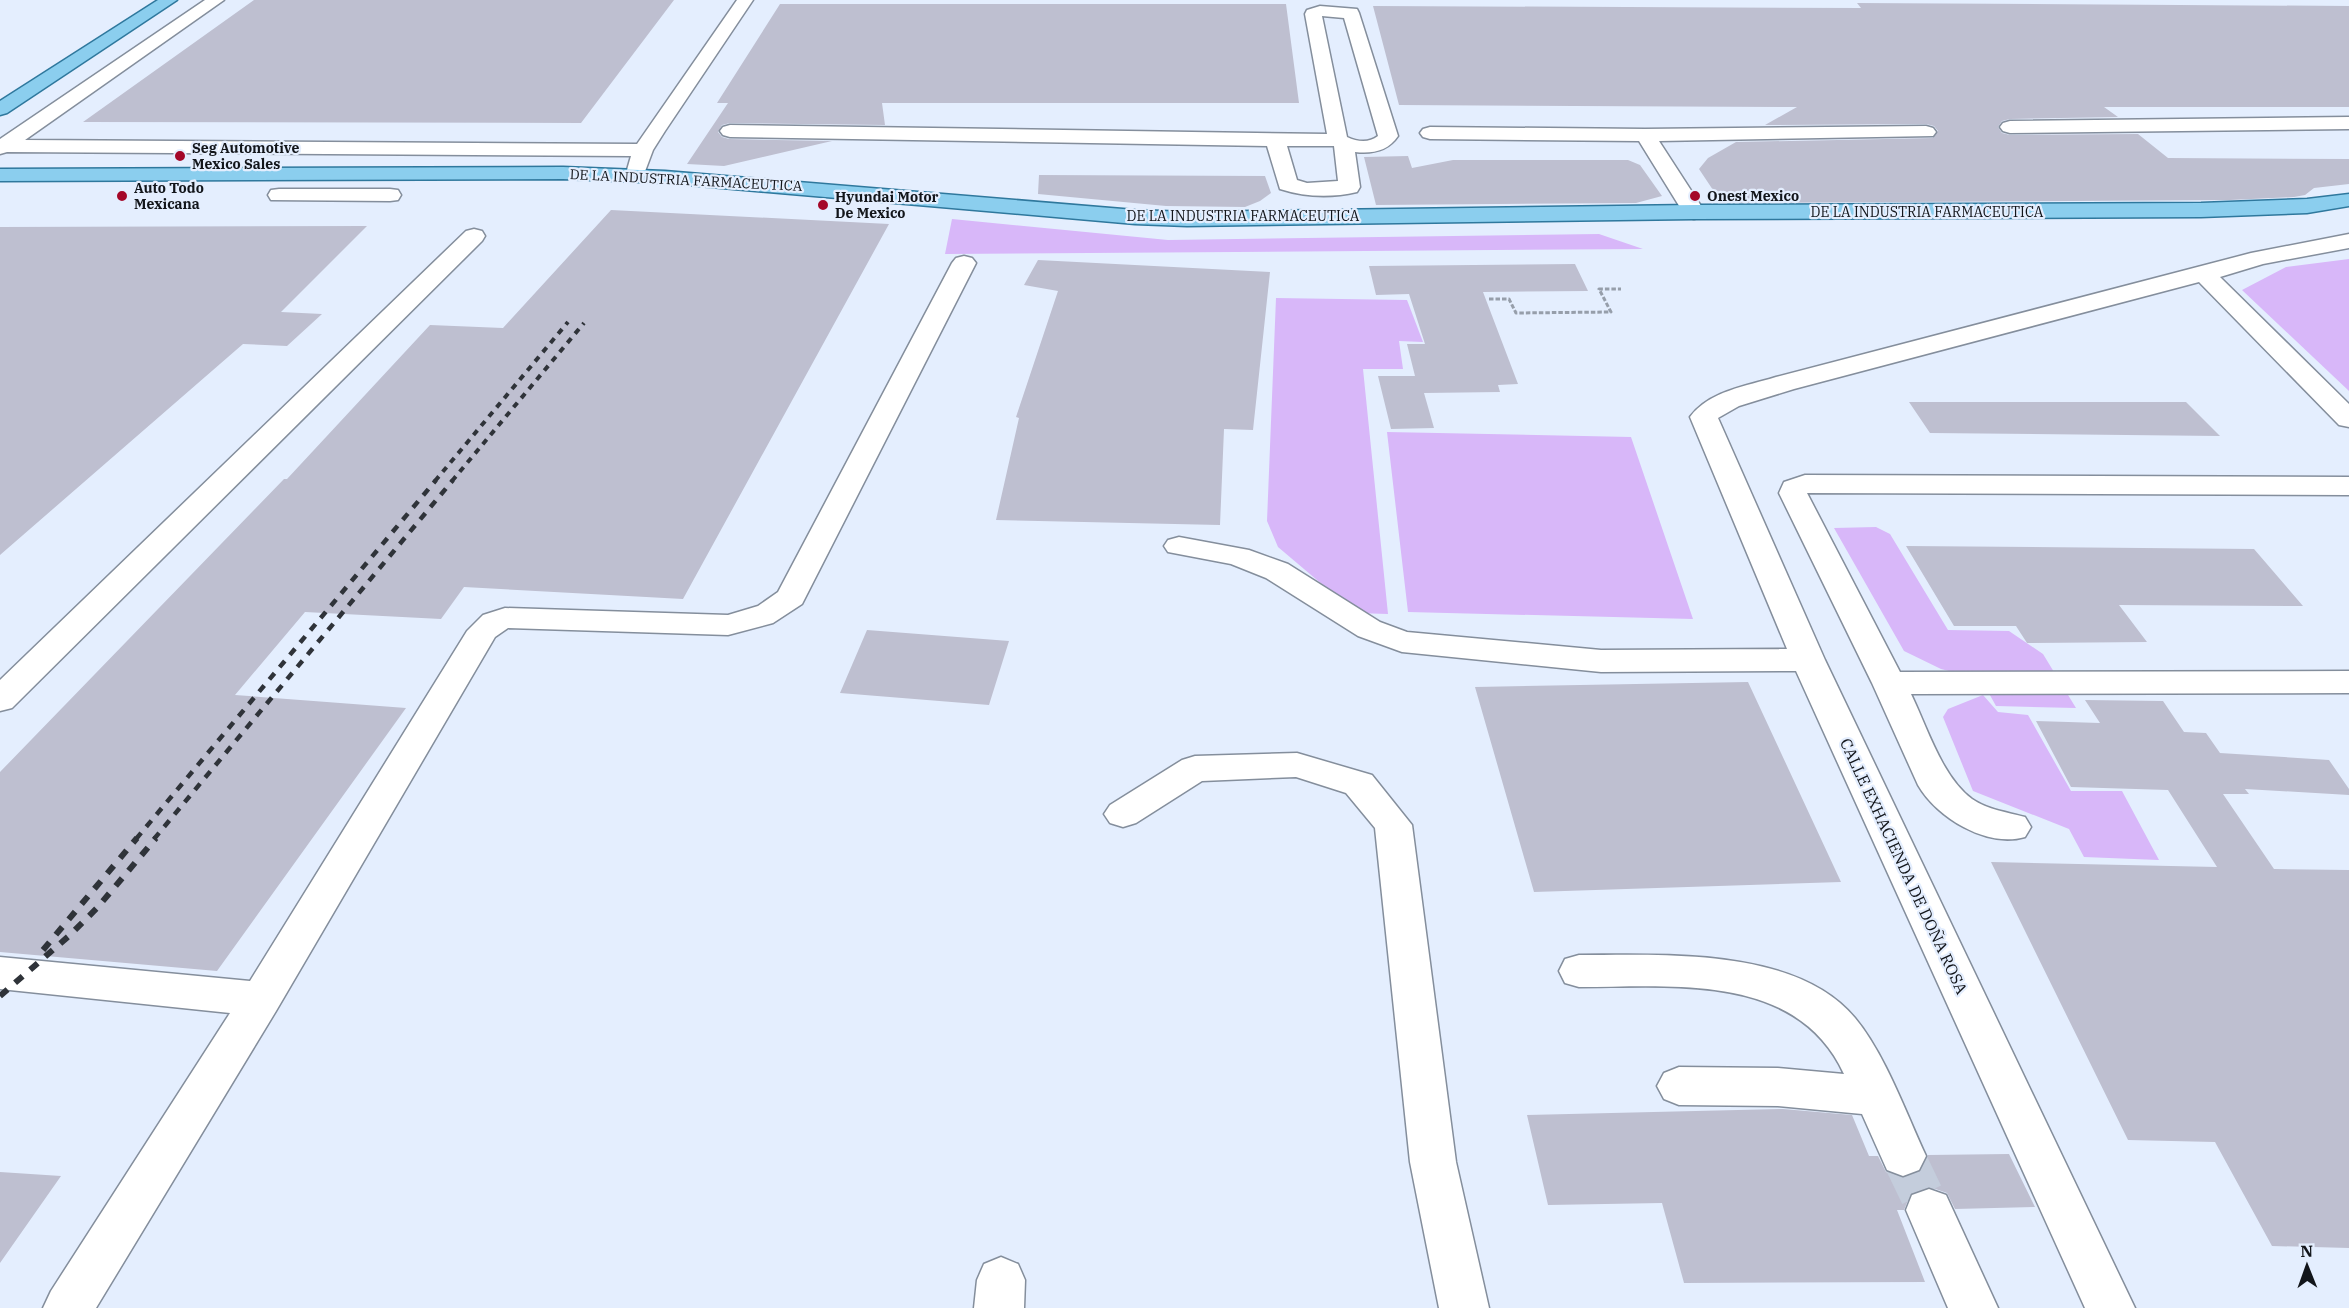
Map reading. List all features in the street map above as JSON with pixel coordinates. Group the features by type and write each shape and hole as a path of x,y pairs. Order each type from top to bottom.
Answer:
{"main road":[{"path":"0,110 169,0"},
{"name":"DE LA INDUSTRIA FARMACEUTICA","path":"0,175 563,173 744,182 1135,217 1237,219 1694,212 2189,210 2307,206 2349,200"}],"lane":[{"path":"1,147 216,0"},
{"path":"635,176 644,150 655,131 745,0"},
{"path":"730,131 1275,140 1341,142 1373,146 1382,143 1388,136 1352,13 1320,11 1313,14 1341,142 1348,187 1320,190 1296,188 1288,184 1275,140"},
{"path":"2010,127 2349,123"},
{"path":"22,131 655,131"},
{"path":"1430,133 1645,135 1926,132"},
{"path":"1645,135 1694,212"},
{"path":"1,147 644,150"},
{"path":"337,195 355,175"},
{"path":"1320,190 1327,218"},
{"path":"279,195 390,195"},
{"path":"0,700 474,236"},
{"path":"2349,267 2338,243 2259,258 2204,274 2349,419"},
{"path":"68,1308 261,999 483,631 491,624 512,618 728,625 752,621 768,615 791,597 964,264"},
{"name":"CALLE EXHACIENDA DE DOÑA ROSA","path":"2110,1308 1808,660 1704,422 1704,417 1708,412 1727,402 1785,383 2204,274"},
{"path":"2012,826 1982,820 1959,808 1936,785 1793,492 1794,488 1806,484 2349,486"},
{"path":"1179,546 1228,553 1277,571 1369,629 1402,642 1601,661 1808,660"},
{"path":"1888,683 2349,682"},
{"path":"1123,814 1195,769 1297,765 1359,784 1393,825 1433,1162 1464,1308"},
{"path":"1580,971 1695,972 1750,979 1810,1004 1835,1024 1852,1048 1903,1156"},
{"path":"0,974 261,999"},
{"path":"1679,1086 1778,1087 1876,1096"},
{"path":"1929,1210 1973,1308"}],"path":[{"path":"1489,299 1509,299 1516,313 1611,312 1599,289 1621,289"}],"shaded area":[{"path":"952,219 1168,240 1599,234 1643,249 945,254"},
{"path":"2349,259 2349,391 2242,290 2286,267"},
{"path":"1276,298 1407,300 1423,342 1399,341 1403,369 1363,369 1388,614 1356,613 1278,547 1267,521"},
{"path":"1387,432 1631,437 1693,619 1408,612"},
{"path":"1876,527 1890,534 1948,630 2009,631 2043,654 2076,708 1996,706 1981,679 1941,669 1904,651 1834,528"},
{"path":"1983,695 1998,712 2028,715 2071,791 2122,791 2159,860 2084,857 2069,829 1973,791 1943,717 1948,709"}],"building":[{"path":"254,0 674,0 581,123 83,122"},
{"path":"1857,3 2349,6 2349,107 2104,107 2118,117 2010,119 2002,121 1998,127 2002,133 2010,135 2138,134 2168,158 2349,159 2349,184 2314,188 2305,195 2294,197 2230,200 1737,203 1715,193 1699,169 1708,158 1736,142 1933,138 1938,131 1934,126 1926,124 1765,125 1797,107 1399,105 1373,6 1861,8"},
{"path":"780,4 1286,4 1299,103 882,103 885,125 730,123 722,125 718,132 722,137 729,139 832,141 724,166 687,164 728,103 717,103"},
{"path":"1408,156 1412,168 1453,160 1628,160 1640,165 1662,196 1636,203 1376,205 1364,157"},
{"path":"1039,175 1265,176 1271,193 1260,201 1245,207 1166,206 1038,194"},
{"path":"611,210 889,224 683,599 464,587 441,619 305,612 235,695 406,708 217,971 0,952 0,772 284,479 287,479 430,325 503,328"},
{"path":"367,226 281,312 322,314 287,346 243,344 0,555 0,227"},
{"path":"1038,260 1270,272 1253,430 1224,429 1220,525 996,520 1019,418 1016,417 1058,291 1024,285"},
{"path":"1575,264 1588,291 1483,292 1518,384 1498,385 1500,392 1424,393 1434,428 1391,429 1378,376 1415,376 1407,344 1425,344 1409,294 1376,295 1369,266"},
{"path":"1909,402 2186,402 2220,436 1930,433"},
{"path":"1906,546 2254,549 2303,606 2119,605 2147,642 2027,643 2016,626 1954,626"},
{"path":"867,630 1009,641 989,705 840,693"},
{"path":"1748,682 1841,882 1534,892 1475,687"},
{"path":"2085,700 2163,701 2184,732 2206,733 2220,753 2329,760 2349,789 2349,795 2245,789 2249,794 2223,794 2274,869 2349,870 2349,1248 2272,1246 2215,1142 2128,1140 1991,862 2217,867 2168,790 2071,787 2036,721 2100,723"},
{"path":"1783,1109 1852,1115 1869,1156 1878,1156 1886,1172 1902,1178 1920,1172 1928,1155 2009,1154 2035,1207 1955,1209 1947,1193 1930,1187 1911,1193 1904,1210 1897,1210 1925,1282 1684,1283 1662,1203 1548,1205 1527,1115"},
{"path":"0,1172 61,1176 0,1263"}],"tunnel":[{"path":"1903,1156 1929,1210"}],"railway":[{"path":"435,481 568,322"},
{"path":"452,481 584,323"},
{"path":"136,839 436,480"},
{"path":"154,839 453,480"},
{"path":"43,950 137,838"},
{"path":"0,996 70,935 97,908 156,838"}],"place":[{"name":"Seg Automotive Mexico Sales","path":"180,156"},
{"name":"Auto Todo Mexicana","path":"122,196"},
{"name":"Onest Mexico","path":"1695,196"},
{"name":"Hyundai Motor De Mexico","path":"823,205"}]}
